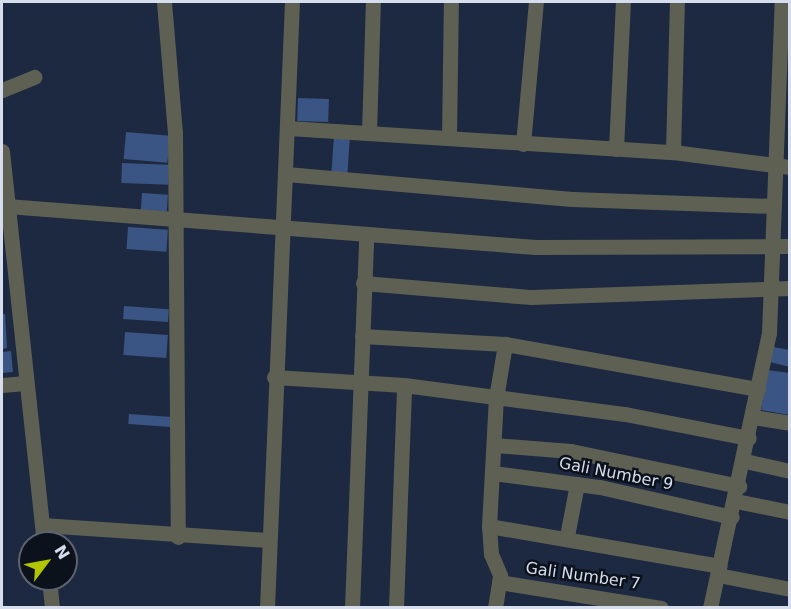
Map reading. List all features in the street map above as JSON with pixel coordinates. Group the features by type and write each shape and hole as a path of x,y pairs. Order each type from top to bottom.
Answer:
{"street":[{"path":"164,2 176,221 178,537"},
{"path":"267,608 274,377 286,174 292,2"},
{"path":"369,133 373,2"},
{"path":"448,138 451,2"},
{"path":"523,144 536,2"},
{"path":"616,148 623,2"},
{"path":"673,152 676,2"},
{"path":"710,608 745,461 758,389 771,286 774,206 782,166 784,6"},
{"path":"2,90 34,77"},
{"path":"288,128 673,152 782,166"},
{"path":"2,152 5,198 43,531"},
{"path":"286,174 572,199 774,206"},
{"path":"5,198 176,221 535,247 789,246"},
{"path":"352,608 366,236"},
{"path":"363,284 531,297 771,286 789,288"},
{"path":"362,336 506,344 758,389"},
{"path":"495,608 499,582 489,526 496,395 506,344"},
{"path":"274,377 404,385 496,395 749,438"},
{"path":"2,385 25,382"},
{"path":"396,608 404,385"},
{"path":"753,417 789,423"},
{"path":"494,445 571,452 737,493 789,512"},
{"path":"745,461 789,471"},
{"name":"Gali Number 9","path":"493,472 577,484 732,517"},
{"path":"567,536 577,484"},
{"path":"42,525 178,537 268,540"},
{"path":"489,526 567,536 719,570 789,589"},
{"name":"Gali Number 7","path":"499,582 661,608"},
{"path":"50,591 52,608"}],"building":[{"path":"298,98 329,99 328,122 297,121"},
{"path":"126,132 170,136 167,163 124,159"},
{"path":"334,136 350,137 347,178 331,177"},
{"path":"122,163 169,165 168,185 121,183"},
{"path":"142,193 168,195 167,214 141,212"},
{"path":"128,227 168,230 166,252 126,249"},
{"path":"124,306 169,309 168,322 123,319"},
{"path":"2,314 5,314 7,348 2,349"},
{"path":"125,332 168,335 166,358 123,355"},
{"path":"773,347 790,350 790,367 770,362"},
{"path":"11,351 13,372 2,373 2,352"},
{"path":"767,370 790,373 790,415 761,410"},
{"path":"129,414 172,417 171,427 128,424"}]}
